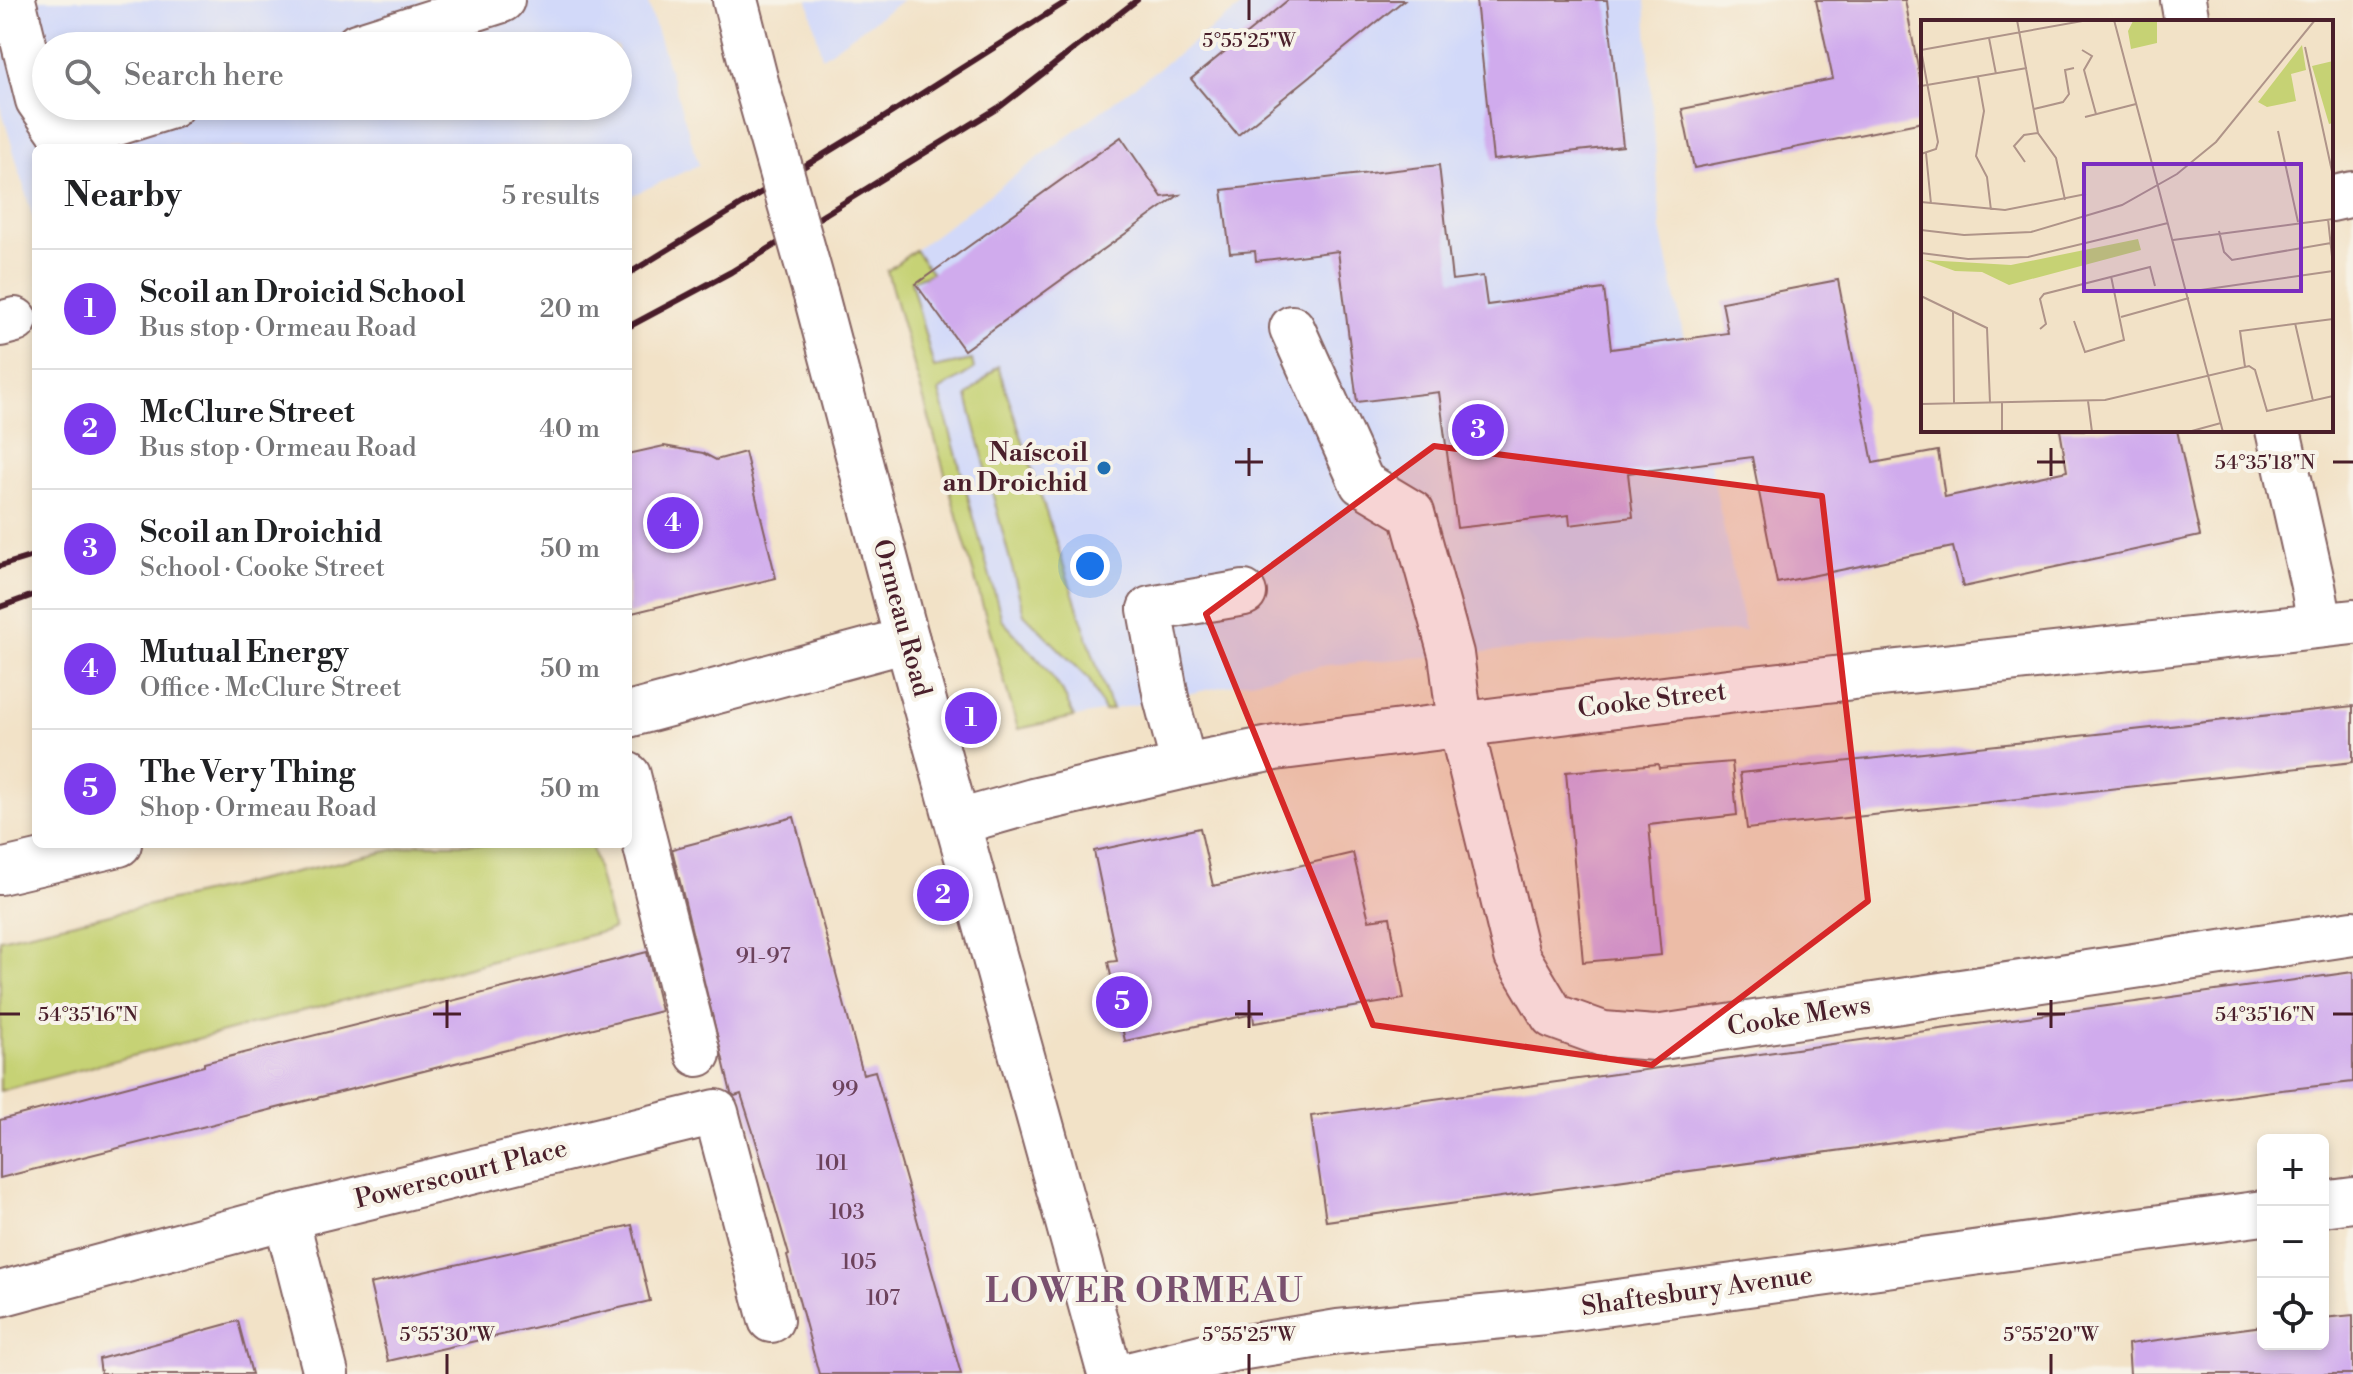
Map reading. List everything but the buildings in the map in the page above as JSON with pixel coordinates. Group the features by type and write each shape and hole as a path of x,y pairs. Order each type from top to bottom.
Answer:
{"street":[{"path":"13,0 32,76"},
{"path":"401,32 502,0"},
{"name":"Ormeau Road","path":"735,0 907,640 1110,1374"},
{"path":"2183,0 2187,20"},
{"path":"52,120 59,130 82,134 126,120"},
{"path":"2333,199 2353,194"},
{"name":"Cooke Mews","path":"1292,328 1362,483 1412,513 1451,654 1460,723 1517,956 1553,1016 1603,1034 1655,1038 2353,933"},
{"path":"2278,432 2313,586 2336,624"},
{"path":"1184,766 1166,698 1150,609 1244,593"},
{"name":"Cooke Street","path":"959,822 1033,801 1275,748 1460,723 2336,624"},
{"path":"632,714 907,640"},
{"path":"632,791 698,1054"},
{"path":"0,872 102,848"},
{"name":"Powerscourt Place","path":"0,1294 286,1217 716,1112 771,1320"},
{"path":"2329,1203 2353,1200"},
{"name":"Shaftesbury Avenue","path":"1132,1374 1233,1349 1338,1332 1545,1312 2257,1214"},
{"path":"286,1217 326,1374"}],"highlighted area":[{"path":"1434,446 1822,496 1868,901 1652,1065 1373,1025 1206,614"}],"shaded area":[{"path":"0,0 647,0 699,165 632,195 632,144 32,144 32,215 0,104"},
{"path":"808,0 903,0 822,57"},
{"path":"1250,0 1645,0 1661,229 1745,630 1327,665 1018,729 887,271"}],"green space":[{"path":"915,250 932,273 911,281 934,368 972,360 974,369 939,391 1002,620 1041,662 1063,692 1074,717 1018,729 887,271"},
{"path":"998,366 1112,709 1104,711 1089,679 1024,614 967,396"},
{"path":"401,848 592,848 613,929 0,1091 0,939"}],"railway":[{"path":"632,272 1069,0"},
{"path":"632,325 731,272 1001,106 1137,0"},
{"path":"0,566 32,556"},
{"path":"0,607 32,595"}],"place":[{"name":"Scoil an Droichid","path":"1478,430"},
{"name":"Naíscoil an Droichid","path":"1104,468"},
{"name":"Mutual Energy","path":"673,523"},
{"name":"Scoil an Droicid School","path":"971,718"},
{"name":"McClure Street","path":"943,895"},
{"name":"The Very Thing","path":"1122,1002"}],"district":[{"name":"LOWER ORMEAU","path":"1145,1292"}]}
